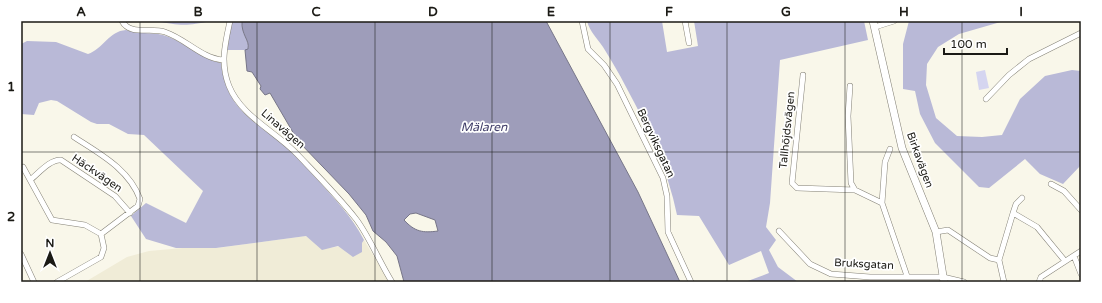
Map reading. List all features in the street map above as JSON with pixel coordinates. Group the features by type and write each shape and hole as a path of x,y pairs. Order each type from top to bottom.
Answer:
{"street":[{"path":"122,21 125,26 131,29 154,30 171,34 209,58 223,60"},
{"name":"Linavägen","path":"230,21 224,46 223,60 229,87 241,106 296,153 356,220 392,282"},
{"name":"Bergviksgatan","path":"582,21 588,49 604,65 616,84 663,178 668,196 668,232 691,282"},
{"path":"685,21 689,43"},
{"path":"874,24 894,21"},
{"name":"Birkavägen","path":"874,24 902,148 936,232 943,280"},
{"path":"986,99 1009,75 1029,59 1081,33"},
{"name":"Tallhöjdsvägen","path":"803,75 792,183 797,188 855,190 882,203"},
{"path":"850,86 848,116 851,183 855,190"},
{"path":"74,137 117,166 131,181 140,199 138,206 101,234"},
{"path":"890,149 885,162 882,203 907,276"},
{"name":"Häckvägen","path":"30,180 50,164 57,160 61,160 115,196 130,213"},
{"path":"23,166 52,220 84,225 101,234"},
{"path":"1051,184 1064,191 1081,210"},
{"path":"1004,282 999,260 1013,212 1016,204 1022,198"},
{"path":"1013,212 1037,227 1065,261"},
{"path":"936,232 948,230 990,258 999,260"},
{"name":"Bruksgatan","path":"779,231 810,264 831,274 871,280 907,276 964,282"},
{"path":"57,282 101,257 104,248 101,234"},
{"path":"1039,281 1065,261 1081,252"},
{"path":"21,254 34,282"},
{"path":"1074,256 1081,274"}],"shaded area":[{"path":"157,21 210,21 184,25"},
{"path":"232,21 242,21 243,30 248,43 248,50 227,50"},
{"path":"587,21 662,21 667,52 698,46 694,21 864,21 868,40 780,60 770,203 766,227 776,240 769,250 778,267 798,282 745,282 769,273 761,251 729,265 699,216 677,215 663,165 649,133 621,77 592,32"},
{"path":"909,21 1004,21 959,34 938,47 927,64 926,85 936,118 957,136 982,137 1002,135 1020,99 1045,76 1072,70 1081,71 1081,165 1063,184 1040,174 1025,159 989,188 979,187 935,143 920,114 915,91 903,89 903,44"},
{"path":"126,30 164,35 182,43 207,58 221,63 224,80 236,104 254,122 296,156 337,202 354,223 364,240 362,243 362,252 353,257 338,246 322,250 306,236 216,248 176,248 146,239 131,216 146,203 186,223 203,191 144,135 128,134 109,124 97,124 91,122 57,101 51,100 39,103 34,115 21,114 21,44 27,41 56,42 88,54 93,52 115,33"},
{"path":"985,70 989,88 979,90 976,72"},
{"path":"306,236 322,249 362,243 364,240 389,282 85,282 127,257 149,251 194,247 217,248"}],"water":[{"name":"Mälaren","path":"242,21 546,21 638,192 680,282 404,282 397,256 386,242 373,231 366,215 349,194 298,141 270,93 265,95 260,89 261,86 252,72 247,71 245,50 248,49 248,43 242,26","holes":["416,213 435,220 438,231 428,232 420,231 412,227 404,220 410,214"]}]}
